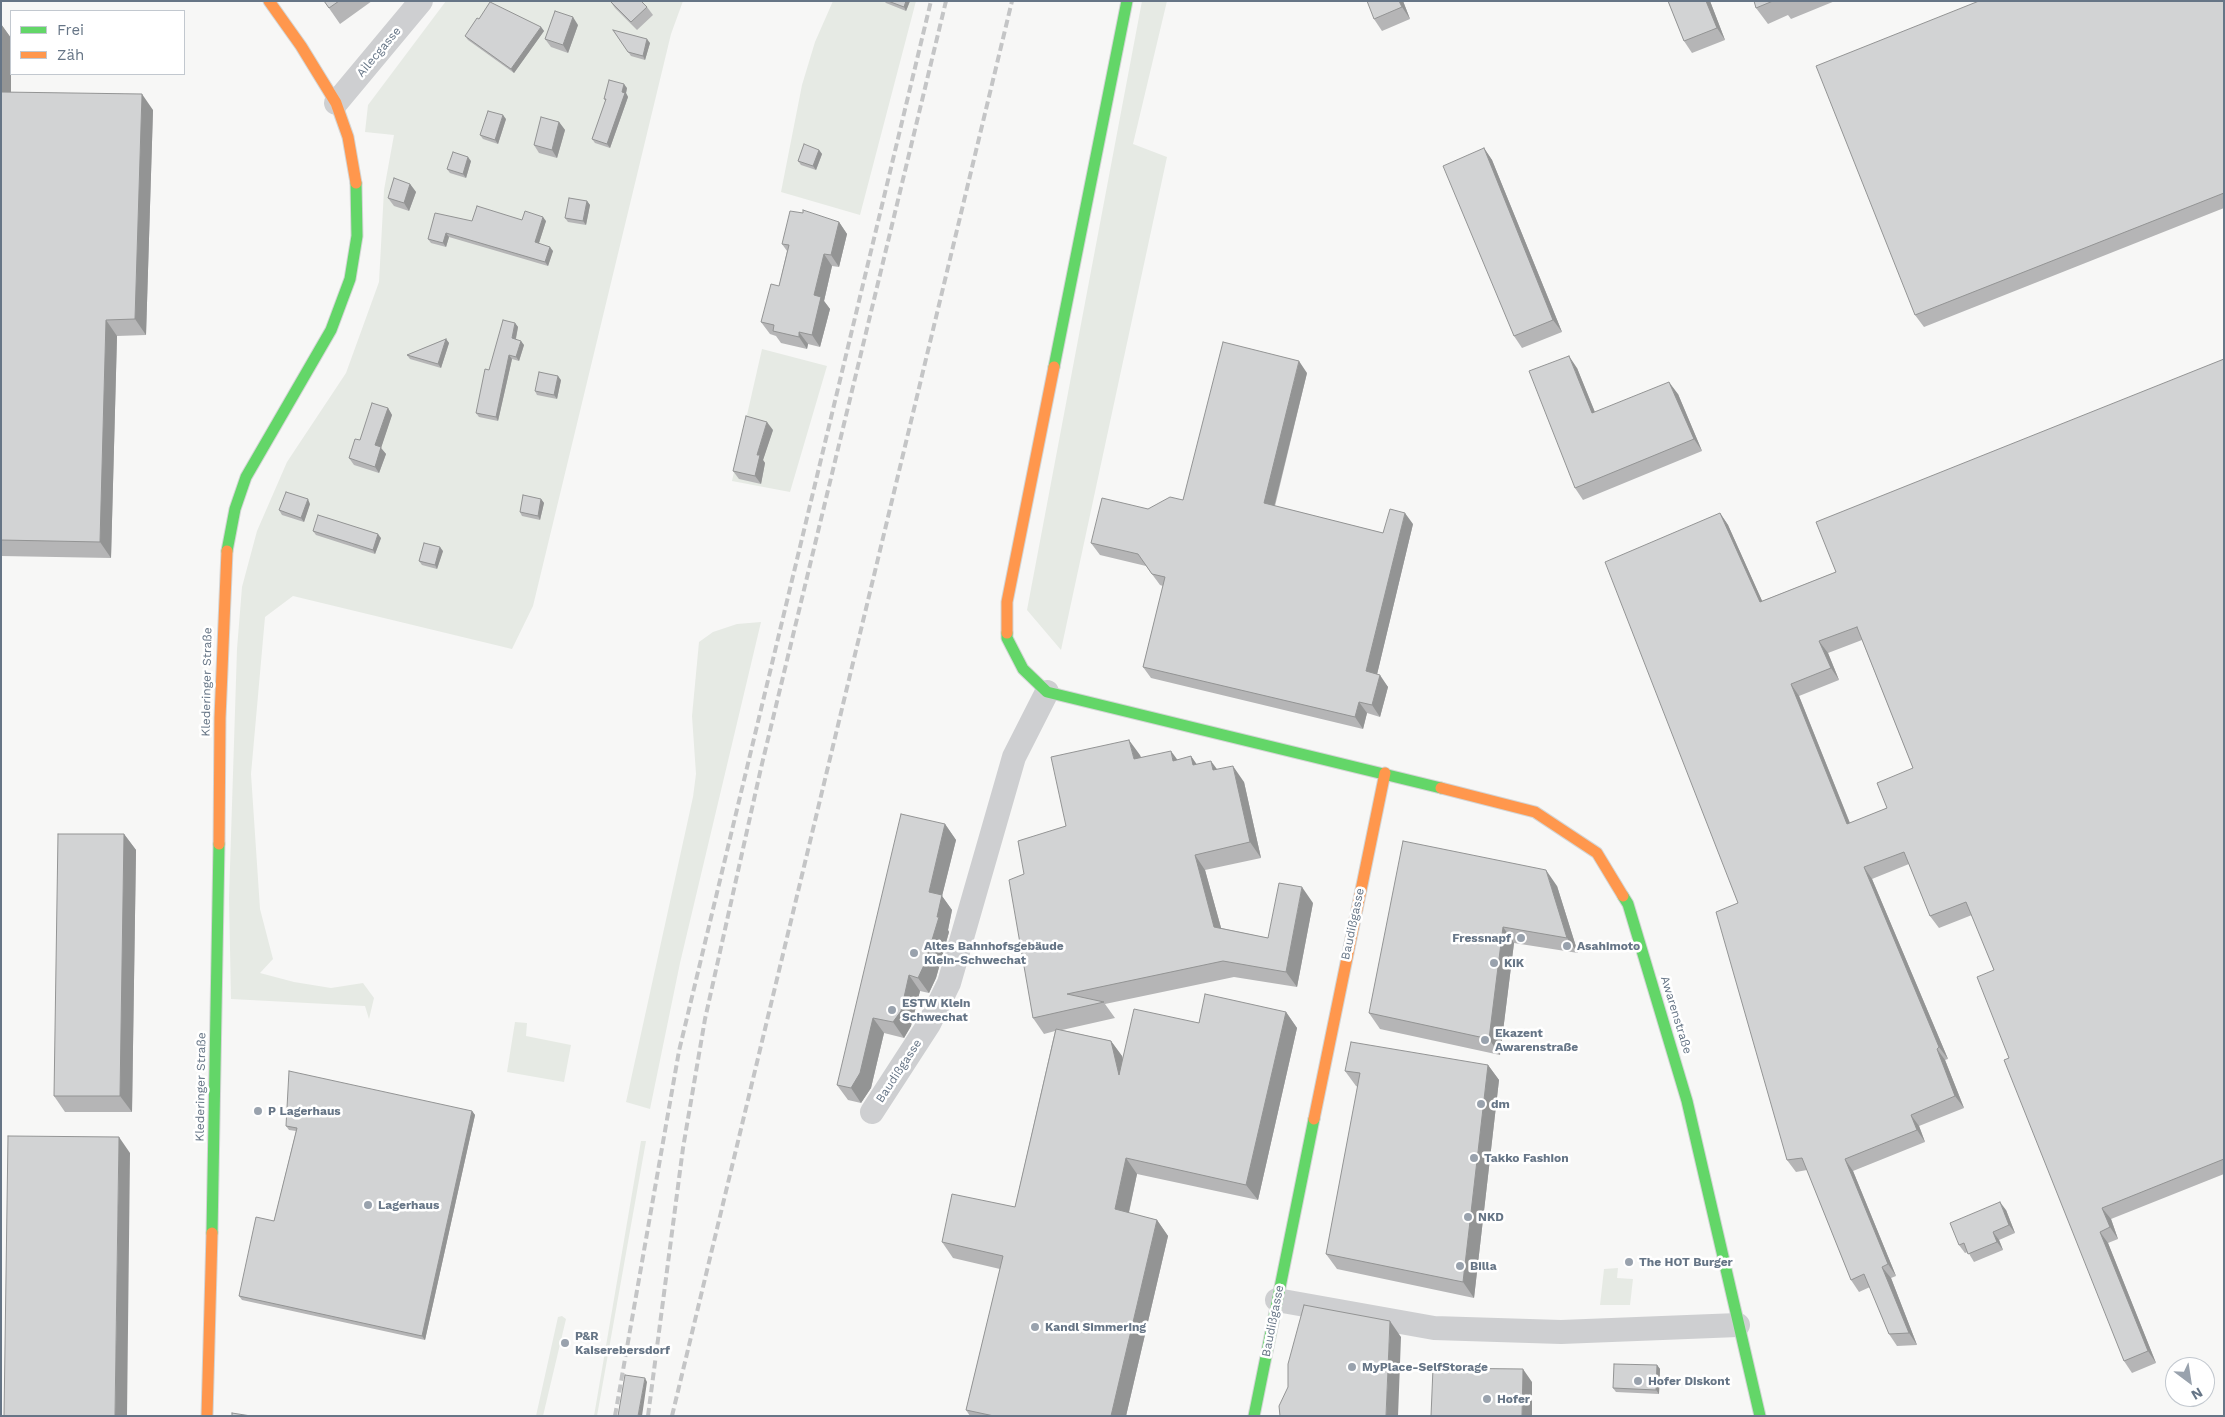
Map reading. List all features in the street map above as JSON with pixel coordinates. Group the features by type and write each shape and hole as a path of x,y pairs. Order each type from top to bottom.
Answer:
{"street":[{"name":"Klederinger Straße","path":"207,1416 216,1056 220,718 225,563 235,509 246,478 331,330 350,279 357,236 357,191 348,137 336,103 302,46 269,1"},
{"name":"Ailecgasse","path":"336,103 421,1"},
{"path":"1127,1 1007,602 1007,638 1023,669 1047,692 1305,756 1385,773"},
{"name":"Baudißgasse","path":"872,1112 929,1024 949,983 1014,757 1047,692"},
{"name":"Baudißgasse","path":"1254,1416 1385,773"},
{"name":"Awarenstraße","path":"1385,773 1535,812 1597,853 1628,904 1687,1101 1760,1416"},
{"path":"1277,1300 1434,1328 1561,1332 1738,1325"}],"shaded area":[{"path":"446,1 683,1 671,34 533,606 512,649 293,596 265,617 251,774 260,909 273,959 260,973 294,982 331,988 363,983 374,998 369,1019 365,1006 231,999 229,898 237,649 242,587 257,531 287,462 346,373 379,282 384,190 394,135 365,132 368,105"},
{"path":"833,1 916,1 860,215 781,192 802,85 815,42"},
{"path":"1142,1 1167,1 1133,144 1167,157 1061,650 1027,610"},
{"path":"762,349 827,366 790,492 732,481"},
{"path":"761,622 680,963 650,1109 626,1102 693,797 696,774 692,716 699,642 713,632 737,624"},
{"path":"515,1022 527,1023 526,1036 571,1045 564,1082 507,1072"},
{"path":"641,1141 646,1141 597,1416 594,1416"},
{"path":"1618,1268 1617,1278 1633,1279 1630,1305 1600,1305 1604,1269"},
{"path":"562,1316 566,1319 543,1416 536,1416 558,1317"}],"building":[{"path":"324,1 339,1 329,8"},
{"path":"610,1 641,1 647,7 631,22"},
{"path":"888,1 906,1 904,7"},
{"path":"1367,1 1399,1 1402,7 1374,19"},
{"path":"1668,1 1706,1 1717,28 1684,41"},
{"path":"1754,1 1773,1 1756,8"},
{"path":"1979,1 2224,1 2224,193 1915,315 1816,66"},
{"path":"490,2 541,27 511,69 465,36"},
{"path":"555,11 573,17 563,45 545,39"},
{"path":"613,30 647,39 643,56 628,52"},
{"path":"609,80 624,84 622,92 625,93 607,144 592,139 606,99 604,99"},
{"path":"1,92 142,94 135,319 106,320 100,542 1,540"},
{"path":"488,111 503,115 495,140 480,135"},
{"path":"541,117 559,122 552,150 534,145"},
{"path":"804,144 819,150 813,166 798,161"},
{"path":"1484,148 1553,320 1514,336 1443,166"},
{"path":"453,152 468,157 463,174 447,169"},
{"path":"394,178 410,184 404,203 388,198"},
{"path":"569,198 587,201 583,221 565,218"},
{"path":"477,206 522,220 525,211 543,217 535,242 550,247 545,262 446,233 443,243 428,239 435,213 472,221"},
{"path":"803,210 839,222 831,255 824,254 814,295 821,297 812,335 799,332 799,337 773,331 774,325 761,322 771,284 779,286 789,245 782,244 790,211 803,213"},
{"path":"503,320 515,323 512,338 521,341 516,357 509,355 496,417 476,413 485,369 489,370"},
{"path":"446,339 438,364 407,355"},
{"path":"1223,342 1299,361 1264,503 1383,533 1390,509 1405,513 1366,671 1380,675 1372,705 1359,702 1355,717 1143,667 1165,577 1152,574 1138,554 1091,543 1102,498 1148,509 1170,497 1183,500"},
{"path":"1569,356 1592,413 1669,382 1694,439 1575,488 1529,371"},
{"path":"2224,359 2224,1159 2102,1208 2110,1227 2100,1232 2148,1351 2124,1361 2004,1060 2009,1058 1977,977 1994,970 1966,902 1930,916 1904,852 1864,867 1939,1047 1937,1049 1955,1096 1911,1115 1917,1130 1845,1159 1888,1264 1882,1267 1909,1333 1889,1334 1864,1274 1851,1280 1802,1158 1787,1160 1716,912 1738,903 1605,562 1720,513 1760,602 1836,572 1816,522","holes":["1857,627 1913,768 1877,783 1887,808 1847,824 1791,684 1831,668 1819,641"]},
{"path":"539,372 558,376 554,395 535,391"},
{"path":"372,403 388,408 375,445 381,447 375,467 349,458 355,439 360,440"},
{"path":"746,416 767,422 757,455 760,455 755,476 733,471"},
{"path":"286,492 308,499 301,518 279,510"},
{"path":"523,495 541,499 538,516 520,512"},
{"path":"318,515 378,534 373,550 313,531"},
{"path":"424,543 440,547 435,565 419,561"},
{"path":"1129,740 1134,759 1171,751 1173,761 1191,756 1193,765 1211,761 1213,770 1233,766 1250,842 1195,855 1214,927 1268,938 1279,883 1302,887 1286,972 1223,961 1067,994 1104,1002 1033,1018 1009,880 1024,874 1018,841 1066,826 1051,757"},
{"name":"Altes Bahnhofsgebäude Klein-Schwechat","path":"901,814 945,824 929,892 942,895 937,917 939,917 925,963 918,978 909,975 901,1011 893,1022 873,1018 860,1073 851,1088 837,1085"},
{"path":"58,834 124,834 120,1096 54,1096"},
{"path":"1403,841 1546,870 1567,938 1503,927 1489,1039 1369,1013"},
{"path":"1205,994 1286,1012 1246,1185 1126,1158 1115,1209 1157,1220 1111,1416 994,1416 966,1410 1003,1256 942,1242 952,1194 1015,1207 1056,1029 1111,1041 1119,1075 1134,1009 1199,1023"},
{"path":"1351,1042 1488,1065 1463,1282 1326,1254 1360,1073 1345,1071"},
{"name":"Lagerhaus","path":"289,1071 472,1111 422,1336 239,1296 256,1217 274,1221 297,1128 286,1126"},
{"path":"8,1136 119,1137 115,1416 4,1416"},
{"path":"2000,1202 2009,1225 1993,1232 1997,1242 1968,1254 1964,1243 1959,1245 1950,1223"},
{"name":"MyPlace-SelfStorage","path":"1304,1305 1390,1321 1386,1416 1280,1416 1279,1406 1288,1387 1288,1364"},
{"name":"Hofer Diskont","path":"1614,1364 1657,1365 1656,1390 1613,1388"},
{"name":"Hofer","path":"1433,1368 1523,1369 1522,1416 1431,1416"},
{"path":"625,1375 645,1378 638,1416 618,1416"},
{"path":"232,1413 251,1416 232,1416"}],"railway":[{"path":"615,1416 679,1051 931,1"},
{"path":"648,1416 683,1148 705,1019 761,768 946,1"},
{"path":"672,1416 1012,1"}],"traffic: fast":[{"path":"1054,367 1127,1"},
{"path":"227,551 235,509 246,477 331,330 350,279 357,236 356,183"},
{"path":"1007,633 1007,638 1023,669 1047,692 1441,788"},
{"path":"212,1233 219,844"},
{"path":"1623,896 1628,904 1687,1101 1760,1416"},
{"path":"1254,1416 1314,1119"}],"traffic: slow":[{"path":"269,1 301,46 336,103 348,137 356,183"},
{"path":"1007,633 1007,602 1054,367"},
{"path":"219,844 220,718 227,551"},
{"path":"1314,1119 1385,773"},
{"path":"1441,788 1535,812 1597,853 1623,896"},
{"path":"207,1416 212,1233"}],"place":[{"name":"Fressnapf","path":"1521,938"},
{"name":"Asahimoto","path":"1567,946"},
{"name":"Altes Bahnhofsgebäude Klein-Schwechat","path":"914,953"},
{"name":"KiK","path":"1494,963"},
{"name":"ESTW Klein Schwechat","path":"892,1010"},
{"name":"Ekazent Awarenstraße","path":"1485,1040"},
{"name":"dm","path":"1481,1104"},
{"name":"P Lagerhaus","path":"258,1111"},
{"name":"Takko Fashion","path":"1474,1158"},
{"name":"Lagerhaus","path":"368,1205"},
{"name":"NKD","path":"1468,1217"},
{"name":"The HOT Burger","path":"1629,1262"},
{"name":"Billa","path":"1460,1266"},
{"name":"Kandl Simmering","path":"1035,1327"},
{"name":"P&R Kaiserebersdorf","path":"565,1343"},
{"name":"MyPlace-SelfStorage","path":"1352,1367"},
{"name":"Hofer Diskont","path":"1638,1381"},
{"name":"Hofer","path":"1487,1399"}]}
